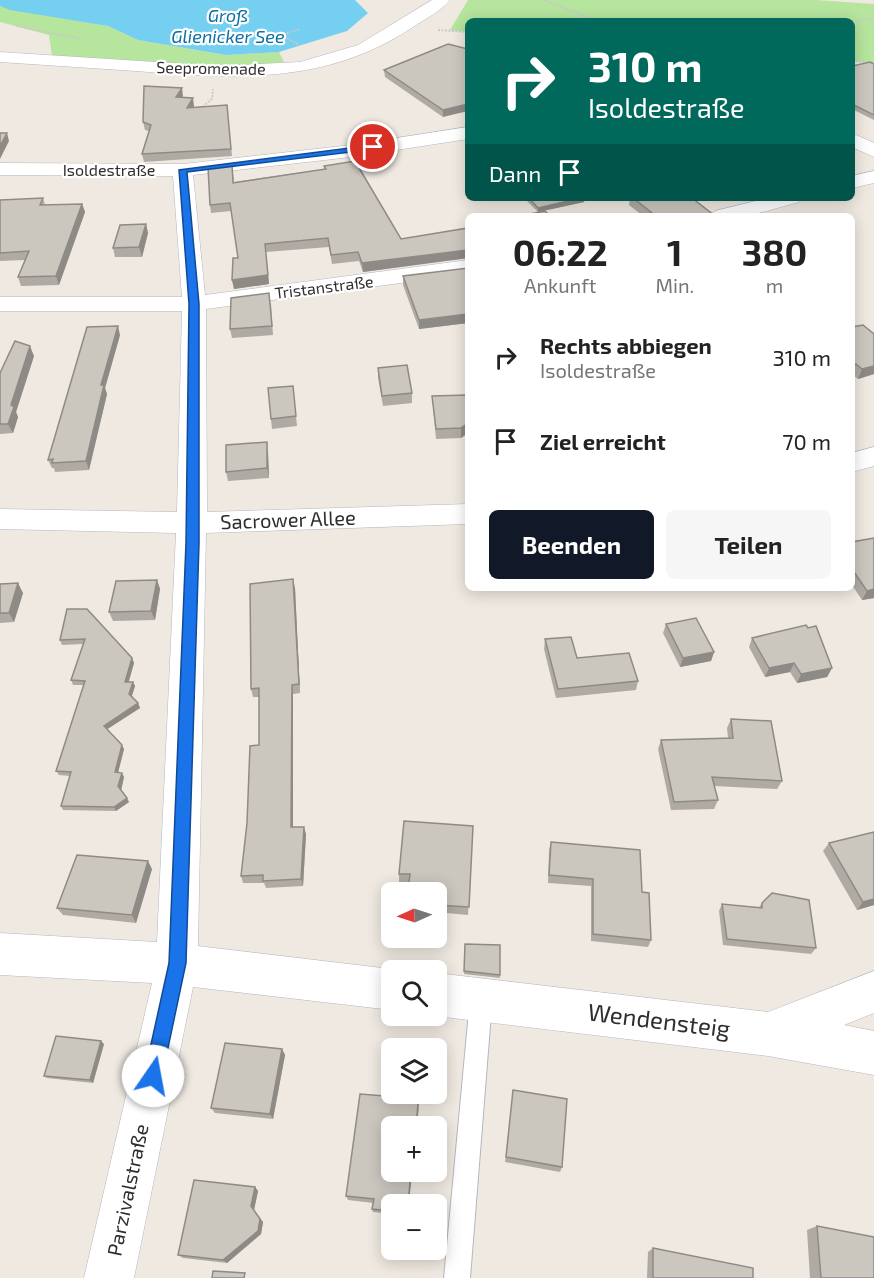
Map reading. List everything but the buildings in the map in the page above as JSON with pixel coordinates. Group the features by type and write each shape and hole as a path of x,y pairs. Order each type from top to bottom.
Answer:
{"street":[{"name":"Seepromenade","path":"0,57 215,72 287,68 352,54 401,29 442,0"},
{"name":"Isoldestraße","path":"0,170 183,170 351,151 465,133"},
{"path":"855,141 874,151"},
{"name":"Parzivalstraße","path":"110,1278 177,963 193,523 194,304 183,170"},
{"path":"855,181 874,177"},
{"path":"734,213 780,201"},
{"name":"Tristanstraße","path":"0,304 194,304 465,267"},
{"path":"855,463 874,456"},
{"name":"Sacrower Allee","path":"0,519 193,523 465,514"},
{"path":"0,954 177,963 381,988"},
{"name":"Wendensteig","path":"447,995 768,1034 874,992"},
{"path":"768,1034 874,1053"}],"lane":[{"path":"457,1278 481,1000"}],"path":[{"path":"544,0 589,18"},
{"path":"855,21 874,18"},
{"path":"17,26 53,34"},
{"path":"270,38 300,29"},
{"path":"280,35 301,45"},
{"path":"855,61 872,63"},
{"path":"196,113 212,99 215,72"}],"green space":[{"path":"468,0 816,0 874,4 874,63 855,61 855,18 465,18 465,32 450,30"},
{"path":"0,6 108,26 138,40 226,55 279,52 284,62 229,67 52,56 49,35 0,22"}],"water":[{"name":"Groß Glienicker See","path":"0,0 355,0 368,13 347,31 279,52 226,55 138,40 108,26 10,10 0,6"}],"route":[{"path":"153,1076 177,963 192,543 194,304 183,170 373,147"}]}
